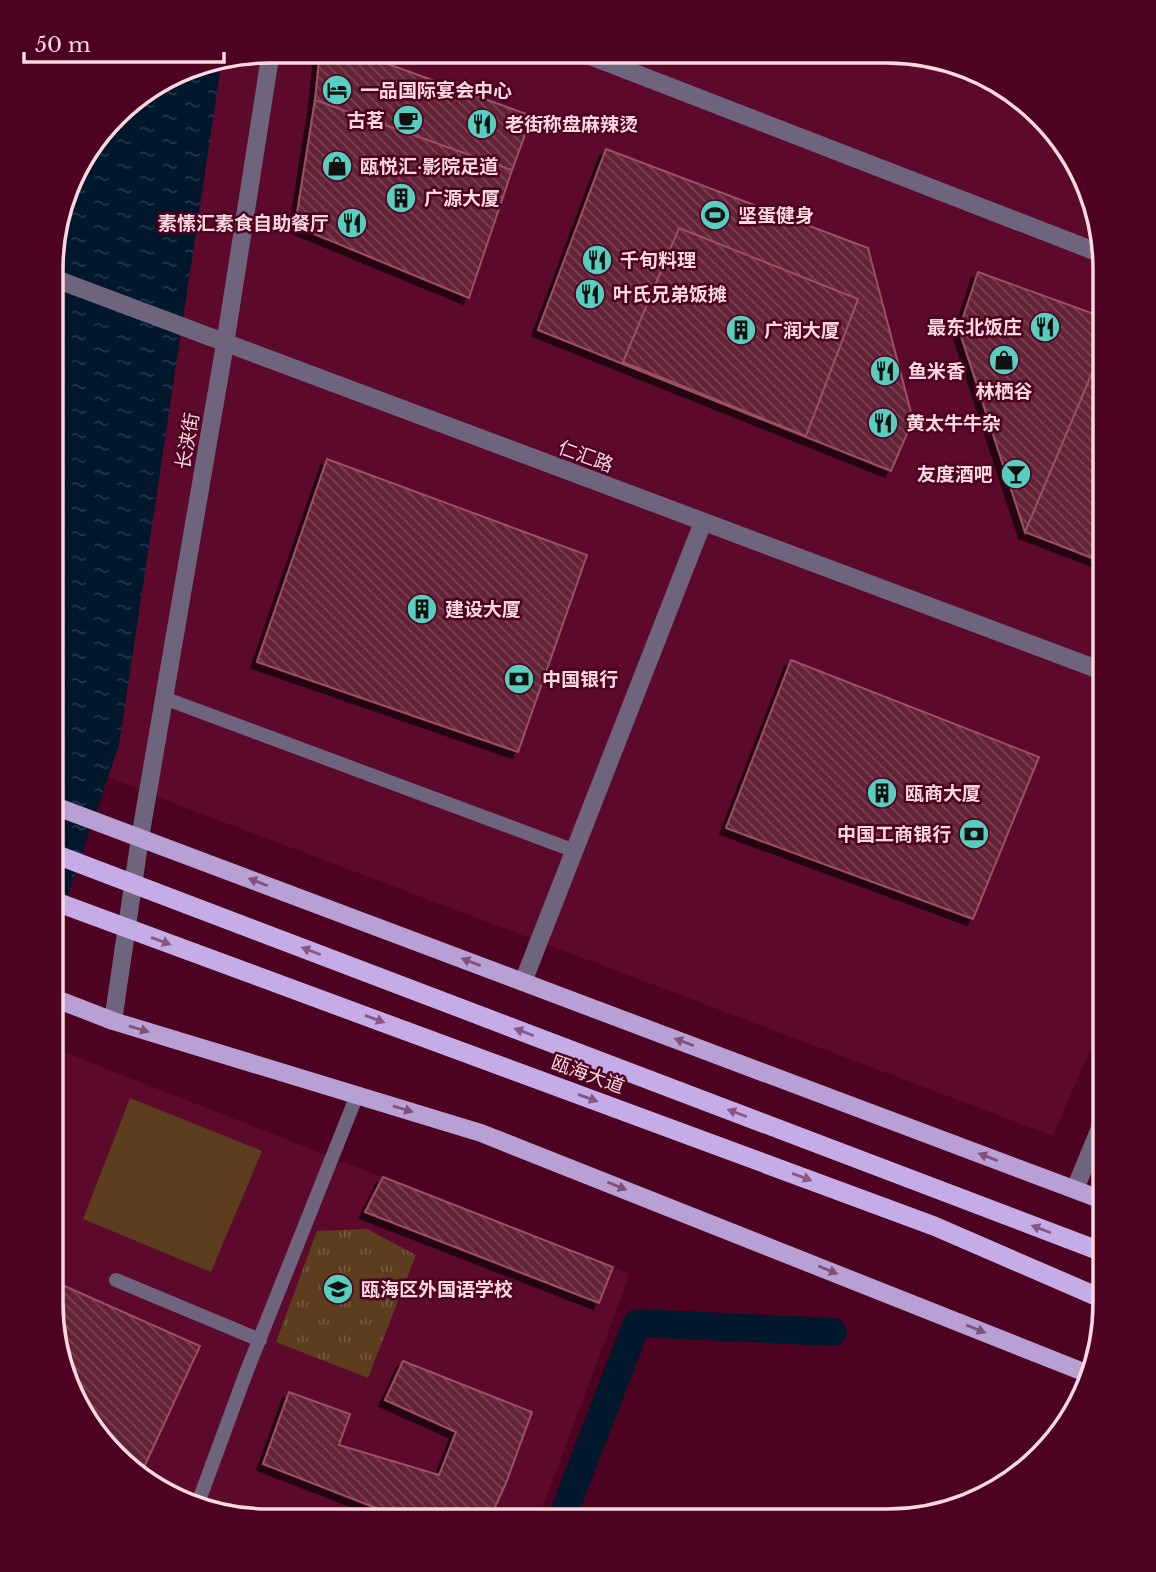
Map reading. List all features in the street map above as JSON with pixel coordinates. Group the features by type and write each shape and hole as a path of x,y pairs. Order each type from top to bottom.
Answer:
{"highway":[{"name":"瓯海大道","path":"63,857 1093,1248"},
{"name":"瓯海大道","path":"63,904 934,1226 1093,1295"}],"main road":[{"path":"63,809 1093,1196"},
{"path":"63,1002 113,1021 481,1133 1081,1371"}],"street":[{"name":"长浃街","path":"113,1021 140,838 225,344 269,63"},
{"path":"608,63 1092,250"},
{"name":"仁汇路","path":"63,282 1093,668"},
{"path":"523,982 703,522"},
{"path":"1075,1189 1093,1145"}],"lane":[{"path":"164,698 575,851"},
{"path":"200,1497 357,1095"},
{"path":"116,1280 260,1340"}],"shaded area":[{"path":"256,63 887,63 940,70 966,79 1012,106 1033,123 1050,144 1072,178 1086,216 1093,269 1093,1043 1053,1136 63,759 65,242 74,203 91,166 114,133 133,114 178,84 229,67"},
{"name":"瓯海区外国语学校","path":"63,1052 630,1274 542,1509 269,1509 229,1505 203,1498 178,1488 155,1474 133,1458 114,1439 84,1394 74,1369 63,1316"}],"green space":[{"path":"130,1098 262,1151 211,1272 83,1219"},
{"path":"367,1229 416,1255 368,1378 276,1342 317,1231"}],"water":[{"path":"220,69 119,745 63,910 65,242 79,190 91,166 114,133 133,114 166,91"}],"building":[{"name":"广源大厦","path":"319,63 385,63 532,116 469,298 295,226"},
{"name":"广源大厦","path":"315,100 512,170 469,298 295,226"},
{"path":"606,149 868,248 913,420 891,471 538,330"},
{"name":"广润大厦","path":"679,228 858,299 806,436 623,362"},
{"path":"978,272 1093,314 1093,370 1025,532 959,330"},
{"path":"1093,370 1093,558 1025,532"},
{"name":"建设大厦","path":"327,459 587,555 518,752 257,662"},
{"name":"瓯商大厦","path":"791,660 1039,757 973,919 726,828"},
{"path":"383,1177 613,1267 599,1303 365,1212"},
{"path":"63,1285 200,1346 144,1466 114,1439 84,1394 67,1343 63,1316"},
{"path":"403,1361 532,1412 494,1509 379,1509 263,1464 289,1392 350,1414 339,1445 439,1475 456,1432 385,1400"}],"waterway":[{"path":"565,1509 637,1323 833,1332"}],"place":[{"name":"一品国际宴会中心","path":"337,90"},
{"name":"古茗","path":"408,120"},
{"name":"老街称盘麻辣烫","path":"482,124"},
{"name":"瓯悦汇·影院足道","path":"337,166"},
{"name":"广源大厦","path":"401,198"},
{"name":"坚蛋健身","path":"715,215"},
{"name":"素愫汇素食自助餐厅","path":"352,223"},
{"name":"千旬料理","path":"597,260"},
{"name":"叶氏兄弟饭摊","path":"590,294"},
{"name":"最东北饭庄","path":"1045,327"},
{"name":"广润大厦","path":"741,330"},
{"name":"林栖谷","path":"1004,360"},
{"name":"鱼米香","path":"885,371"},
{"name":"黄太牛牛杂","path":"883,423"},
{"name":"友度酒吧","path":"1016,474"},
{"name":"建设大厦","path":"422,609"},
{"name":"中国银行","path":"519,679"},
{"name":"瓯商大厦","path":"882,793"},
{"name":"中国工商银行","path":"974,834"},
{"name":"瓯海区外国语学校","path":"338,1289"}]}
